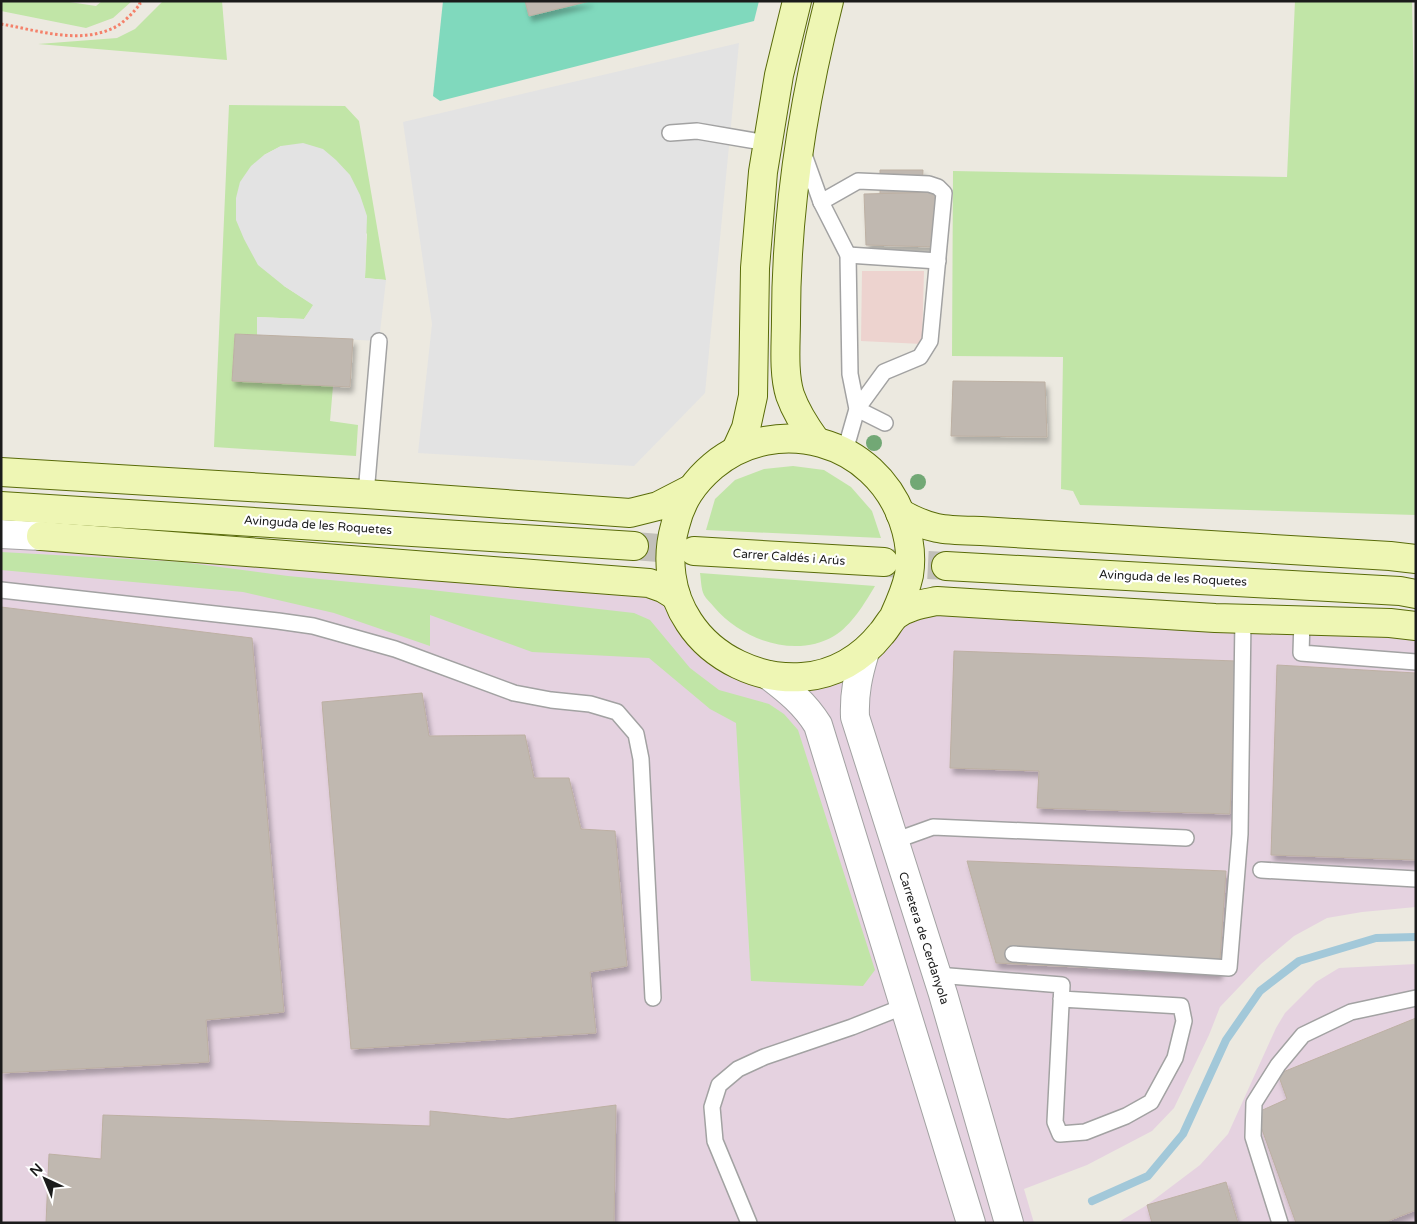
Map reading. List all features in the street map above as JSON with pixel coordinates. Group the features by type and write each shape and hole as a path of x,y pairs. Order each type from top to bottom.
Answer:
{"main road":[{"path":"736,450 746,428 753,396 757,228 767,143 778,74 797,1"},
{"path":"816,441 801,420 790,394 786,352 786,269 790,214 800,141 817,49 829,1"},
{"path":"777,438 797,438 816,441 844,451 860,462 886,487 894,499 908,534 909,574 894,616 865,652 846,664 823,673 789,678 768,675 742,667 724,657 707,643 689,623 676,596 671,573 672,538 681,504 691,489 707,472 736,450 777,438"},
{"path":"1,472 366,494 630,513 658,506 691,489"},
{"name":"Avinguda de les Roquetes","path":"1,506 634,546"},
{"path":"900,513 919,524 941,530 1416,559"},
{"path":"41,536 648,583 663,588 676,596"},
{"name":"Carrer Caldés i Arús","path":"694,551 884,562"},
{"name":"Avinguda de les Roquetes","path":"946,566 1411,592"},
{"path":"894,616 915,605 937,601 1244,618 1390,623 1416,626"}],"street":[{"path":"1,534 41,536"},
{"name":"Carretera de Cerdanyola","path":"865,652 854,696 855,718 937,975 1009,1223"},
{"path":"768,675 808,709 818,725 971,1223"}],"lane":[{"path":"670,133 697,131 767,143"},
{"path":"800,141 821,202 848,255 850,374 856,409"},
{"path":"821,202 858,181 929,184 938,187 944,194 930,341 920,357 884,372 856,409 844,451"},
{"path":"848,255 938,261"},
{"path":"366,494 379,341"},
{"path":"856,409 885,423"},
{"path":"1,590 313,626 395,649 514,693 551,700 590,704 617,712 636,734 641,759 652,998"},
{"path":"1013,954 1229,968 1240,834 1244,618"},
{"path":"1302,620 1301,653 1416,662"},
{"path":"894,841 933,827 1186,838"},
{"path":"1261,870 1416,879"},
{"path":"937,975 1062,985 1061,999 1055,1122 1060,1134 1085,1132 1126,1116 1152,1102 1175,1058 1184,1021 1181,1006 1061,999"},
{"path":"1280,1223 1253,1136 1254,1103 1278,1065 1303,1034 1351,1012 1416,998"},
{"path":"749,1223 715,1141 712,1106 719,1085 738,1069 764,1057 852,1027 905,1006"}],"path":[{"path":"1,24 58,34 89,35 113,29 132,13 140,4 139,1"}],"shaded area":[{"path":"739,43 705,393 634,466 418,453 432,324 403,122"},
{"path":"303,143 323,149 336,160 350,175 360,195 367,216 365,278 386,280 379,341 257,335 257,317 304,319 313,305 284,286 258,265 236,220 236,198 240,182 251,166 264,155 281,146"},
{"path":"862,271 924,271 922,344 861,341"},
{"path":"1,526 649,583 707,643 804,677 915,605 1416,629 1416,907 1362,912 1327,918 1294,936 1261,964 1220,1007 1209,1035 1174,1108 1152,1131 1087,1165 1024,1189 1034,1223 1,1223"},
{"path":"1416,964 1416,1223 1117,1223 1147,1205 1200,1165 1228,1134 1276,1028 1285,1013 1316,982 1339,968"}],"green space":[{"path":"1,1 63,1 96,6 102,1 132,1 113,18 86,28 1,11"},
{"path":"163,1 222,1 227,60 38,44 117,38 135,29"},
{"path":"443,1 759,1 754,21 440,101 433,96"},
{"path":"1295,1 1412,1 1416,180 1416,515 1080,505 1073,491 1061,489 1063,357 952,356 953,171 1287,177"},
{"path":"229,105 345,106 359,121 386,280 365,278 367,234 281,146 264,155 284,286 314,305 304,319 257,317 257,335 235,334 232,381 333,386 330,421 358,425 356,456 214,447"},
{"path":"793,466 824,470 851,487 872,511 881,538 706,530 715,499 735,480 764,469"},
{"path":"1,552 182,562 288,576 634,613 650,620 690,668 719,690 769,704 784,714 798,730 875,970 863,986 751,981 736,723 710,709 649,658 532,652 430,615 430,646 334,613 243,592 1,570"},
{"path":"700,573 875,586 862,607 840,632 819,643 803,646 786,646 754,637 726,619 704,595"}],"building":[{"path":"525,1 590,1 529,16"},
{"path":"880,170 923,170 922,193 880,194"},
{"path":"939,192 935,247 866,245 864,194"},
{"path":"235,334 353,339 350,387 232,381"},
{"path":"953,381 1045,382 1047,437 951,436"},
{"path":"1,607 252,638 284,1012 206,1020 209,1062 1,1073"},
{"path":"954,651 1236,661 1230,814 1037,808 1039,771 950,768"},
{"path":"1277,665 1416,673 1416,860 1271,855"},
{"path":"422,693 429,736 525,735 534,778 569,778 581,829 615,831 627,966 590,972 596,1033 351,1049 322,702"},
{"path":"967,861 1226,871 1219,974 996,963"},
{"path":"1416,1018 1416,1210 1383,1223 1296,1223 1256,1113 1287,1099 1278,1074"},
{"path":"616,1105 614,1223 46,1223 49,1154 101,1159 103,1115 430,1126 430,1111 508,1119"},
{"path":"1226,1182 1238,1223 1152,1223 1147,1205"}],"waterway":[{"path":"1092,1201 1148,1176 1183,1134 1226,1040 1260,991 1299,961 1376,938 1416,937"}],"tunnel":[{"path":"634,546 694,551"},
{"path":"886,563 946,566"}]}
